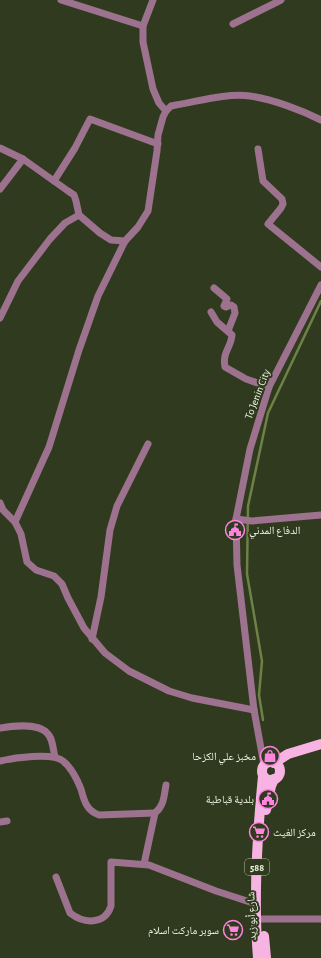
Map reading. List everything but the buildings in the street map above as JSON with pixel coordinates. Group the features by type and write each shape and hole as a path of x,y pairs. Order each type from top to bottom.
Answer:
{"main road":[{"path":"269,764 279,770 278,776 274,779 268,779 263,776 262,771 269,764 288,754 321,744"},
{"name":"شارع أبو زيد","path":"258,958 256,904 258,842 263,776"},
{"name":"شارع أبو زيد","path":"266,958 262,919 265,820 267,801 274,779"}],"street":[{"path":"61,0 143,26"},
{"path":"153,0 143,26 143,42 153,89 159,103 166,111"},
{"path":"233,24 281,0"},
{"path":"15,522 49,447 79,350 98,296 125,241 138,227 148,211 161,123 166,111 171,106 176,105 231,96 250,96 306,112 321,120"},
{"path":"54,181 75,148 90,119 158,144"},
{"path":"0,148 23,159 74,195 79,215 100,233 111,240 125,241"},
{"path":"258,149 263,181 282,199 283,204 268,224 321,267"},
{"path":"0,188 23,159"},
{"path":"0,318 18,281 46,244 65,223 79,215"},
{"name":"To Jenin City","path":"269,764 254,710 237,566 236,519 250,449 269,388 321,285"},
{"path":"214,288 227,299 224,306 226,307 231,305 234,307 235,313 228,331"},
{"path":"211,312 217,322 232,335 232,339 224,354 225,368 246,379 269,388"},
{"path":"92,639 101,597 110,530 117,506 148,444"},
{"path":"0,503 3,510 15,522 21,534 27,562 36,570 54,576 62,584 84,628 105,653 129,671 169,691 192,698 254,710"},
{"path":"236,519 252,521 321,515"},
{"path":"0,728 21,726 35,727 47,732 50,737 55,757"},
{"path":"0,761 33,757 55,757 63,760 76,777 85,802 90,810 95,814 155,814"},
{"path":"144,864 155,814 163,804 166,785"},
{"path":"56,876 70,913 84,920 93,921 105,916 109,912 111,906 111,862 144,864 216,891 256,904"},
{"path":"262,919 321,919"}],"waterway":[{"path":"263,720 259,695 262,661 247,574 248,506 268,413 321,301"}],"place":[{"name":"الدفاع المدني","path":"235,530"},
{"name":"مخبز علي الكزحا","path":"270,756"},
{"name":"بلدية قباطية","path":"268,799"},
{"name":"مركز الغيث","path":"259,832"},
{"name":"سوبر ماركت اسلام","path":"233,930"}]}
